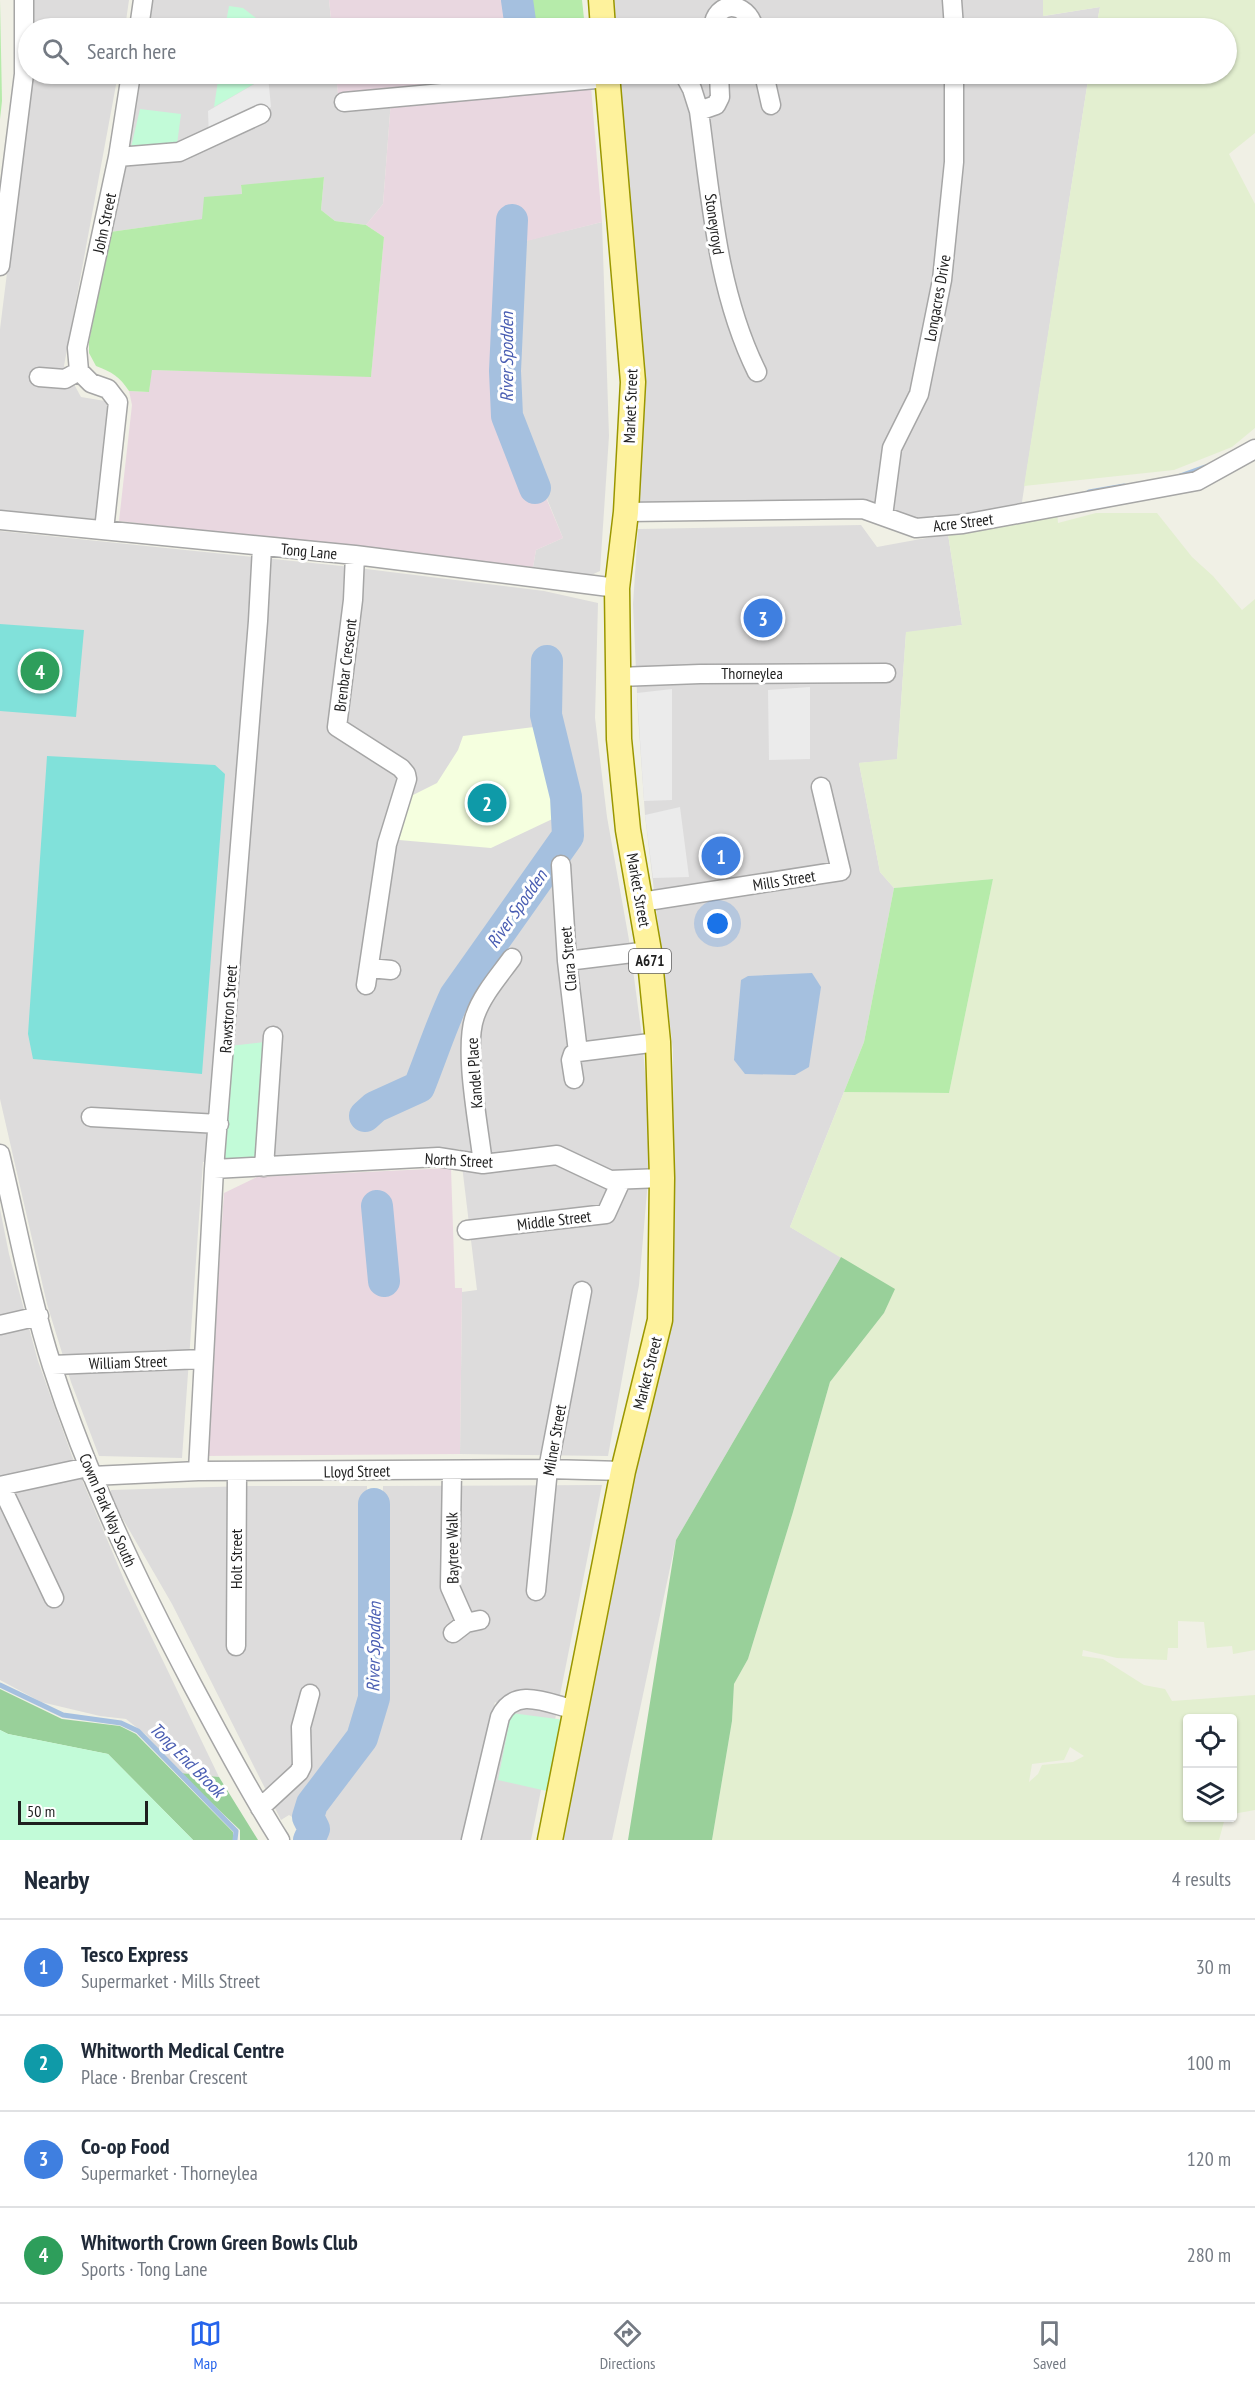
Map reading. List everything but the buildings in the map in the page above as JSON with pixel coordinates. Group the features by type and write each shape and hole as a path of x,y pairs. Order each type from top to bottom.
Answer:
{"main road":[{"path":"601,0 602,18"},
{"name":"Market Street","path":"550,1840 623,1471 660,1320 662,1178 658,1042 649,951 628,830 619,739 616,588 626,512 633,382 608,84"}],"street":[{"path":"24,0 24,18"},
{"path":"140,18 143,0"},
{"path":"952,0 953,18"},
{"path":"714,18 719,10 735,5 742,7 750,18"},
{"path":"0,266 23,84"},
{"name":"John Street","path":"79,371 77,348 118,157 129,84"},
{"path":"344,102 526,84"},
{"name":"Stoneyroyd","path":"689,84 699,111 722,272 749,355 757,372"},
{"path":"699,111 716,105 720,97 719,84"},
{"path":"766,84 771,105"},
{"name":"Longacres Drive","path":"883,516 892,448 919,394 942,280 954,162 954,84"},
{"path":"118,157 179,152 261,114"},
{"path":"39,377 65,379 79,371 91,383 108,389 118,402 104,530"},
{"name":"Acre Street","path":"626,512 863,509 916,528 963,524 1197,481 1255,449"},
{"name":"Tong Lane","path":"0,520 355,555 616,588"},
{"name":"Rawstron Street","path":"198,1471 214,1169 262,547"},
{"name":"Brenbar Crescent","path":"355,555 353,600 337,727 406,774 407,780 387,844 368,976 392,970"},
{"name":"Thorneylea","path":"618,678 700,674 886,673"},
{"name":"Mills Street","path":"641,903 841,871 821,787"},
{"name":"Clara Street","path":"561,865 567,962 578,1052 573,1054 571,1060 574,1079"},
{"path":"567,962 649,951"},
{"name":"Kandel Place","path":"483,1164 471,1060 471,1026 482,1002 512,958"},
{"path":"264,1167 273,1036"},
{"path":"578,1052 658,1042"},
{"path":"91,1117 219,1125"},
{"name":"Cowm Park Way South","path":"0,1154 52,1365 90,1472 124,1551 155,1614 260,1808 280,1840"},
{"name":"North Street","path":"214,1169 438,1157 483,1164 557,1155 600,1176 621,1181 662,1178"},
{"name":"Middle Street","path":"467,1230 606,1214 621,1181"},
{"name":"Milner Street","path":"536,1591 548,1469 582,1291"},
{"path":"0,1324 39,1316"},
{"name":"William Street","path":"52,1365 203,1359"},
{"name":"Lloyd Street","path":"0,1486 90,1472 548,1469 623,1471"},
{"name":"Baytree Walk","path":"452,1470 450,1587 466,1625"},
{"name":"Holt Street","path":"236,1646 237,1472"},
{"path":"0,1486 54,1598"},
{"path":"260,1808 299,1772 302,1766 301,1727 310,1694"},
{"path":"471,1840 504,1708 510,1702 527,1698 576,1710"}],"shaded area":[{"path":"34,0 129,0 126,18 33,18"},
{"path":"150,0 329,0 331,18 147,18"},
{"path":"329,0 508,0 510,18 331,18"},
{"path":"608,0 1043,0 1044,16 1100,7 1098,18 609,18"},
{"path":"1043,0 1255,0 1255,133 1229,154 1255,204 1255,428 1232,447 1174,470 1024,486 1087,84 1237,84 1237,18 1098,18 1100,7 1043,16"},
{"path":"229,6 243,8 256,18 227,18"},
{"path":"31,84 116,84 64,366 81,397 111,402 96,519 0,510 0,329"},
{"path":"135,84 337,84 338,93 392,87 383,204 366,225 335,221 321,210 324,177 241,186 242,194 203,219 110,232"},
{"path":"217,84 254,84 214,107"},
{"path":"254,84 269,84 271,107 209,138 208,111"},
{"path":"337,84 591,84 602,222 507,246 499,374 503,418 509,439 531,491 542,488 563,538 536,550 533,567 119,521 132,405 129,391 149,392 151,370 371,376 384,237 366,225 383,204 392,87 338,94"},
{"path":"613,84 1087,84 1021,508 936,521 901,517 636,506"},
{"path":"140,109 181,114 176,152 129,156"},
{"path":"602,222 609,436 600,571 589,576 533,567 536,550 563,538 512,413 516,243"},
{"path":"1057,512 1058,523 1096,513 1157,513 1192,557 1213,576 1242,610 1255,599 1255,1650 1233,1654 1232,1646 1207,1648 1204,1622 1178,1621 1178,1648 1168,1648 1167,1660 1117,1658 1083,1650 1082,1656 1103,1659 1144,1685 1165,1689 1172,1701 1255,1695 1255,1810 1237,1813 1237,1714 1183,1714 1183,1822 1224,1822 1219,1840 712,1840 732,1721 734,1684 748,1659 830,1382 884,1313 894,1290 790,1227 844,1092 949,1093 993,879 894,888 880,872 859,763 897,759 906,632 962,625 948,534","holes":["1070,1747 1084,1756 1073,1762 1042,1765 1038,1774 1029,1782 1032,1764 1064,1760"]},
{"path":"861,525 877,547 948,534 962,625 906,633 897,760 859,763 880,872 894,888 864,1042 790,1227 841,1257 676,1540 612,1840 563,1840 674,1271 673,1050 645,815 638,715 633,604 638,529"},
{"path":"0,531 342,566 544,591 598,603 595,718 607,817 629,940 642,1037 651,1145 639,1285 608,1456 460,1454 462,1292 477,1290 460,1149 203,1162 182,1458 99,1456 71,1382 47,1304 0,1099"},
{"path":"0,624 84,630 76,717 0,711"},
{"path":"810,687 810,759 769,760 768,690"},
{"path":"672,689 672,800 644,801 637,693"},
{"path":"542,726 563,814 491,848 399,840 411,796 437,783 458,750 463,736"},
{"path":"47,756 215,765 225,774 202,1074 33,1059 28,1034"},
{"path":"680,807 689,877 653,878 645,815"},
{"path":"812,973 821,987 809,1067 795,1075 745,1074 734,1060 741,980 748,976"},
{"path":"265,1042 257,1159 223,1161 230,1046"},
{"path":"451,1168 455,1288 462,1288 460,1454 206,1456 224,1193 257,1177"},
{"path":"0,1209 9,1254 38,1361 72,1456 125,1582 219,1777 180,1773 146,1735 126,1719 100,1716 41,1702 0,1680"},
{"path":"602,1485 531,1840 478,1840 511,1713 495,1702 461,1840 318,1840 321,1829 315,1816 316,1806 332,1789 352,1760 367,1736 376,1713 380,1678 383,1486"},
{"path":"247,1486 367,1486 367,1674 362,1712 347,1750 307,1805 303,1817 307,1830 289,1815 281,1820 172,1604 109,1495 111,1490"},
{"path":"511,1713 565,1720 551,1792 498,1780"},
{"path":"0,1730 8,1734 108,1754 193,1840 0,1840"}],"green space":[{"path":"0,0 2,101 0,119"},
{"path":"529,0 582,0 584,18 530,18"},
{"path":"324,177 321,210 335,221 366,225 384,237 371,377 152,370 149,392 129,391 115,376 96,366 89,353 89,342 110,232 202,219 204,197 242,194 241,185"},
{"path":"993,879 949,1093 844,1092 864,1042 894,888"},
{"path":"841,1257 895,1289 884,1313 830,1382 748,1659 734,1684 732,1721 712,1840 628,1840 676,1540"},
{"path":"0,1689 62,1719 120,1726 136,1734 233,1832 233,1840 193,1840 108,1754 8,1734 0,1730"},
{"path":"180,1773 219,1777 258,1840 240,1840 240,1830"}],"waterway":[{"name":"River Spodden","path":"517,0 520,18"},
{"name":"River Spodden","path":"512,220 505,371 507,416 535,488"},
{"path":"1180,476 1205,467"},
{"path":"1089,492 1124,486"},
{"name":"River Spodden","path":"365,1116 375,1107 419,1087 455,996 568,836 566,797 546,715 547,661"},
{"name":"River Spodden","path":"377,1206 384,1281"},
{"name":"River Spodden","path":"309,1840 314,1829 308,1817 312,1804 362,1738 374,1698 374,1504"},
{"name":"Tong End Brook","path":"0,1685 63,1715 121,1723 138,1731 236,1831 235,1840"}],"place":[{"name":"Co-op Food","path":"763,618"},
{"name":"Whitworth Crown Green Bowls Club","path":"40,671"},
{"name":"Whitworth Medical Centre","path":"487,803"},
{"name":"Tesco Express","path":"721,856"}]}
